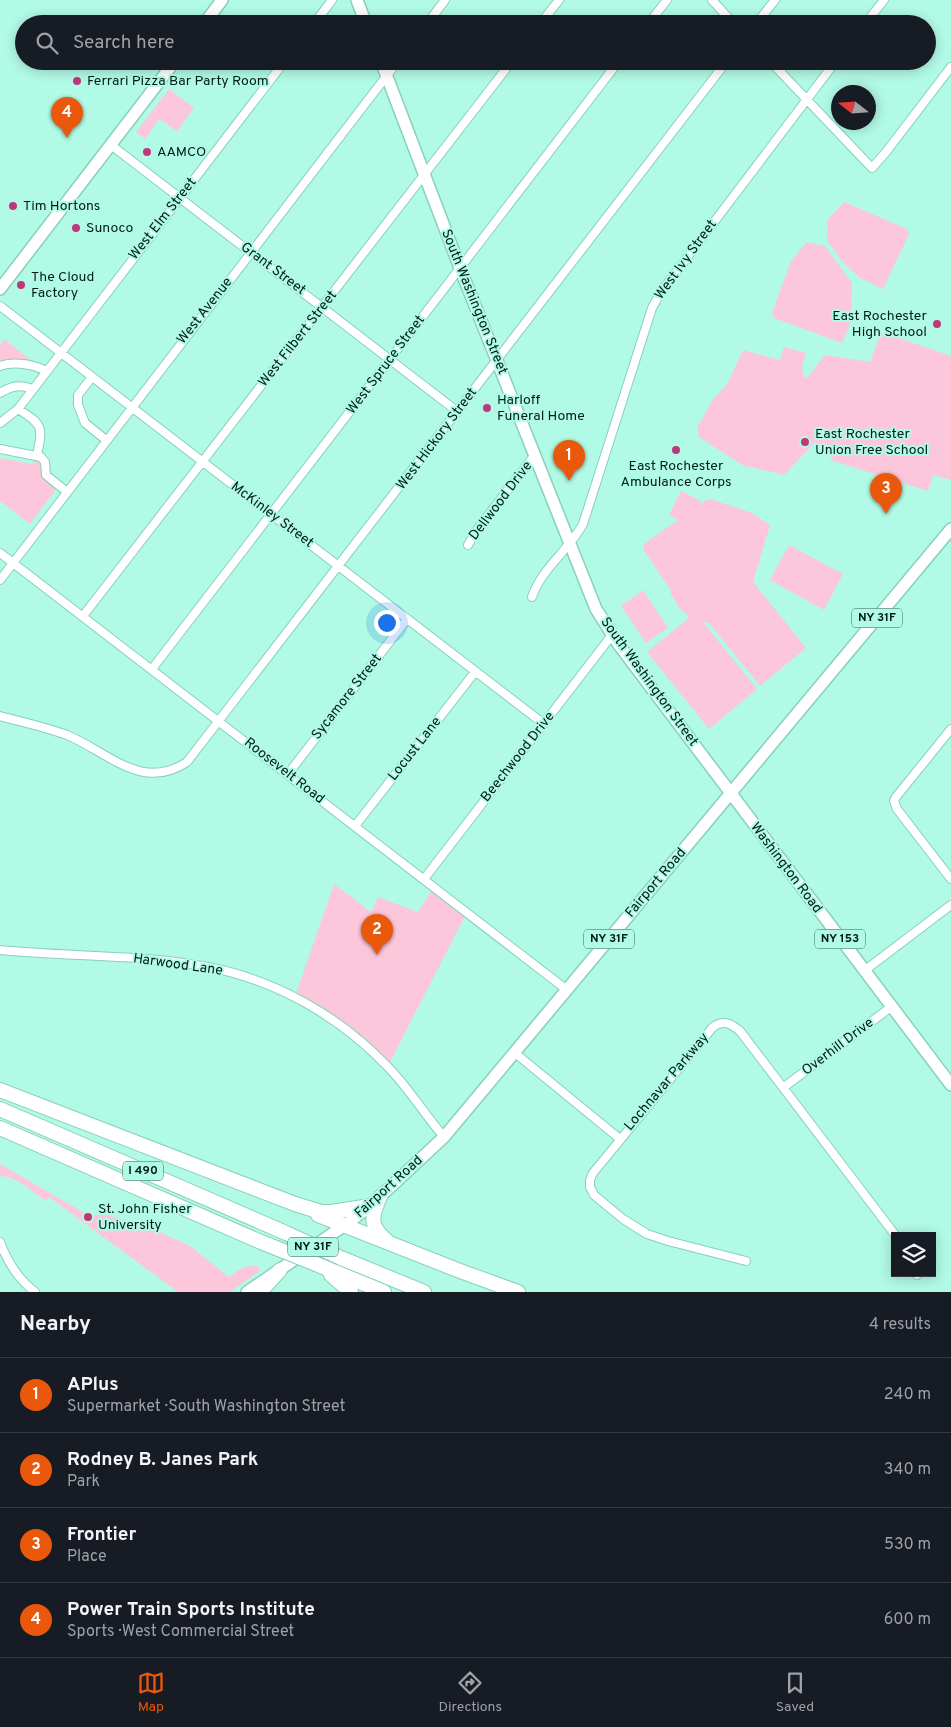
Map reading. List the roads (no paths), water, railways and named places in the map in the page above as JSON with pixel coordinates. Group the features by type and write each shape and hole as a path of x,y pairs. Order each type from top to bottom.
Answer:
{"highway":[{"path":"0,1090 295,1204 321,1212 331,1212 375,1201 373,1223 378,1232 394,1245"},
{"name":"I 490","path":"0,1110 424,1292"},
{"name":"I 490","path":"0,1128 261,1242 384,1292"},
{"path":"295,1204 394,1245 518,1292"},
{"path":"316,1264 352,1292"},
{"path":"260,1292 280,1270"}],"main road":[{"path":"211,15 222,0"},
{"path":"357,0 363,15"},
{"path":"0,289 168,70"},
{"name":"South Washington Street","path":"384,70 460,268 596,609 612,635 730,794"},
{"name":"Fairport Road","path":"247,1292 345,1225 375,1201 444,1137 951,528"},
{"name":"Washington Road","path":"730,794 951,1085"}],"street":[{"path":"321,15 332,0"},
{"path":"434,15 446,0"},
{"path":"547,15 559,0"},
{"path":"655,15 666,0"},
{"path":"712,0 726,15"},
{"path":"763,15 775,0"},
{"path":"872,15 884,0"},
{"path":"779,70 872,168 951,67"},
{"name":"West Elm Street","path":"0,423 18,409 278,70"},
{"name":"West Avenue","path":"0,580 250,252 392,70"},
{"name":"West Filbert Street","path":"83,616 505,70"},
{"name":"West Spruce Street","path":"152,669 612,70"},
{"name":"West Hickory Street","path":"0,716 67,736 132,769 155,774 173,770 187,762 720,70"},
{"name":"West Ivy Street","path":"532,597 536,586 578,534 583,524 656,300 669,280 829,70"},
{"name":"Grant Street","path":"111,145 458,412"},
{"name":"McKinley Street","path":"0,306 544,724"},
{"path":"0,366 24,364 46,371"},
{"path":"92,377 78,395 77,400 86,423 106,440"},
{"path":"0,393 14,386 32,389"},
{"path":"18,409 36,421 40,428 37,455"},
{"path":"0,449 37,455 45,462 46,475 67,492"},
{"name":"Dellwood Drive","path":"468,545 534,456"},
{"name":"Roosevelt Road","path":"0,553 566,990"},
{"name":"Sycamore Street","path":"288,774 407,619"},
{"name":"Beechwood Drive","path":"424,879 612,635"},
{"name":"Locust Lane","path":"355,826 475,672"},
{"path":"951,729 894,801 897,809 951,879"},
{"path":"864,971 951,905"},
{"name":"Harwood Lane","path":"0,950 131,958 188,964 245,976 280,989 310,1004 368,1047 402,1082 444,1137"},
{"name":"Overhill Drive","path":"784,1088 892,1007"},
{"name":"Lochnavar Parkway","path":"515,1053 620,1139 713,1027 721,1023 729,1023 740,1031 893,1232"},
{"path":"620,1139 591,1177 590,1188 594,1195 630,1224 658,1238 746,1261"},
{"path":"0,1242 18,1275 35,1292"}],"place":[{"name":"Ferrari Pizza Bar Party Room","path":"77,81"},
{"name":"Power Train Sports Institute","path":"67,138"},
{"name":"AAMCO","path":"147,152"},
{"name":"Tim Hortons","path":"13,206"},
{"name":"Sunoco","path":"76,228"},
{"name":"The Cloud Factory","path":"21,285"},
{"name":"East Rochester High School","path":"937,324"},
{"name":"Harloff Funeral Home","path":"487,408"},
{"name":"East Rochester Union Free School","path":"805,442"},
{"name":"East Rochester Ambulance Corps","path":"676,450"},
{"name":"APlus","path":"569,481"},
{"name":"Frontier","path":"886,514"},
{"name":"Rodney B. Janes Park","path":"377,955"},
{"name":"St. John Fisher University","path":"88,1217"}]}
